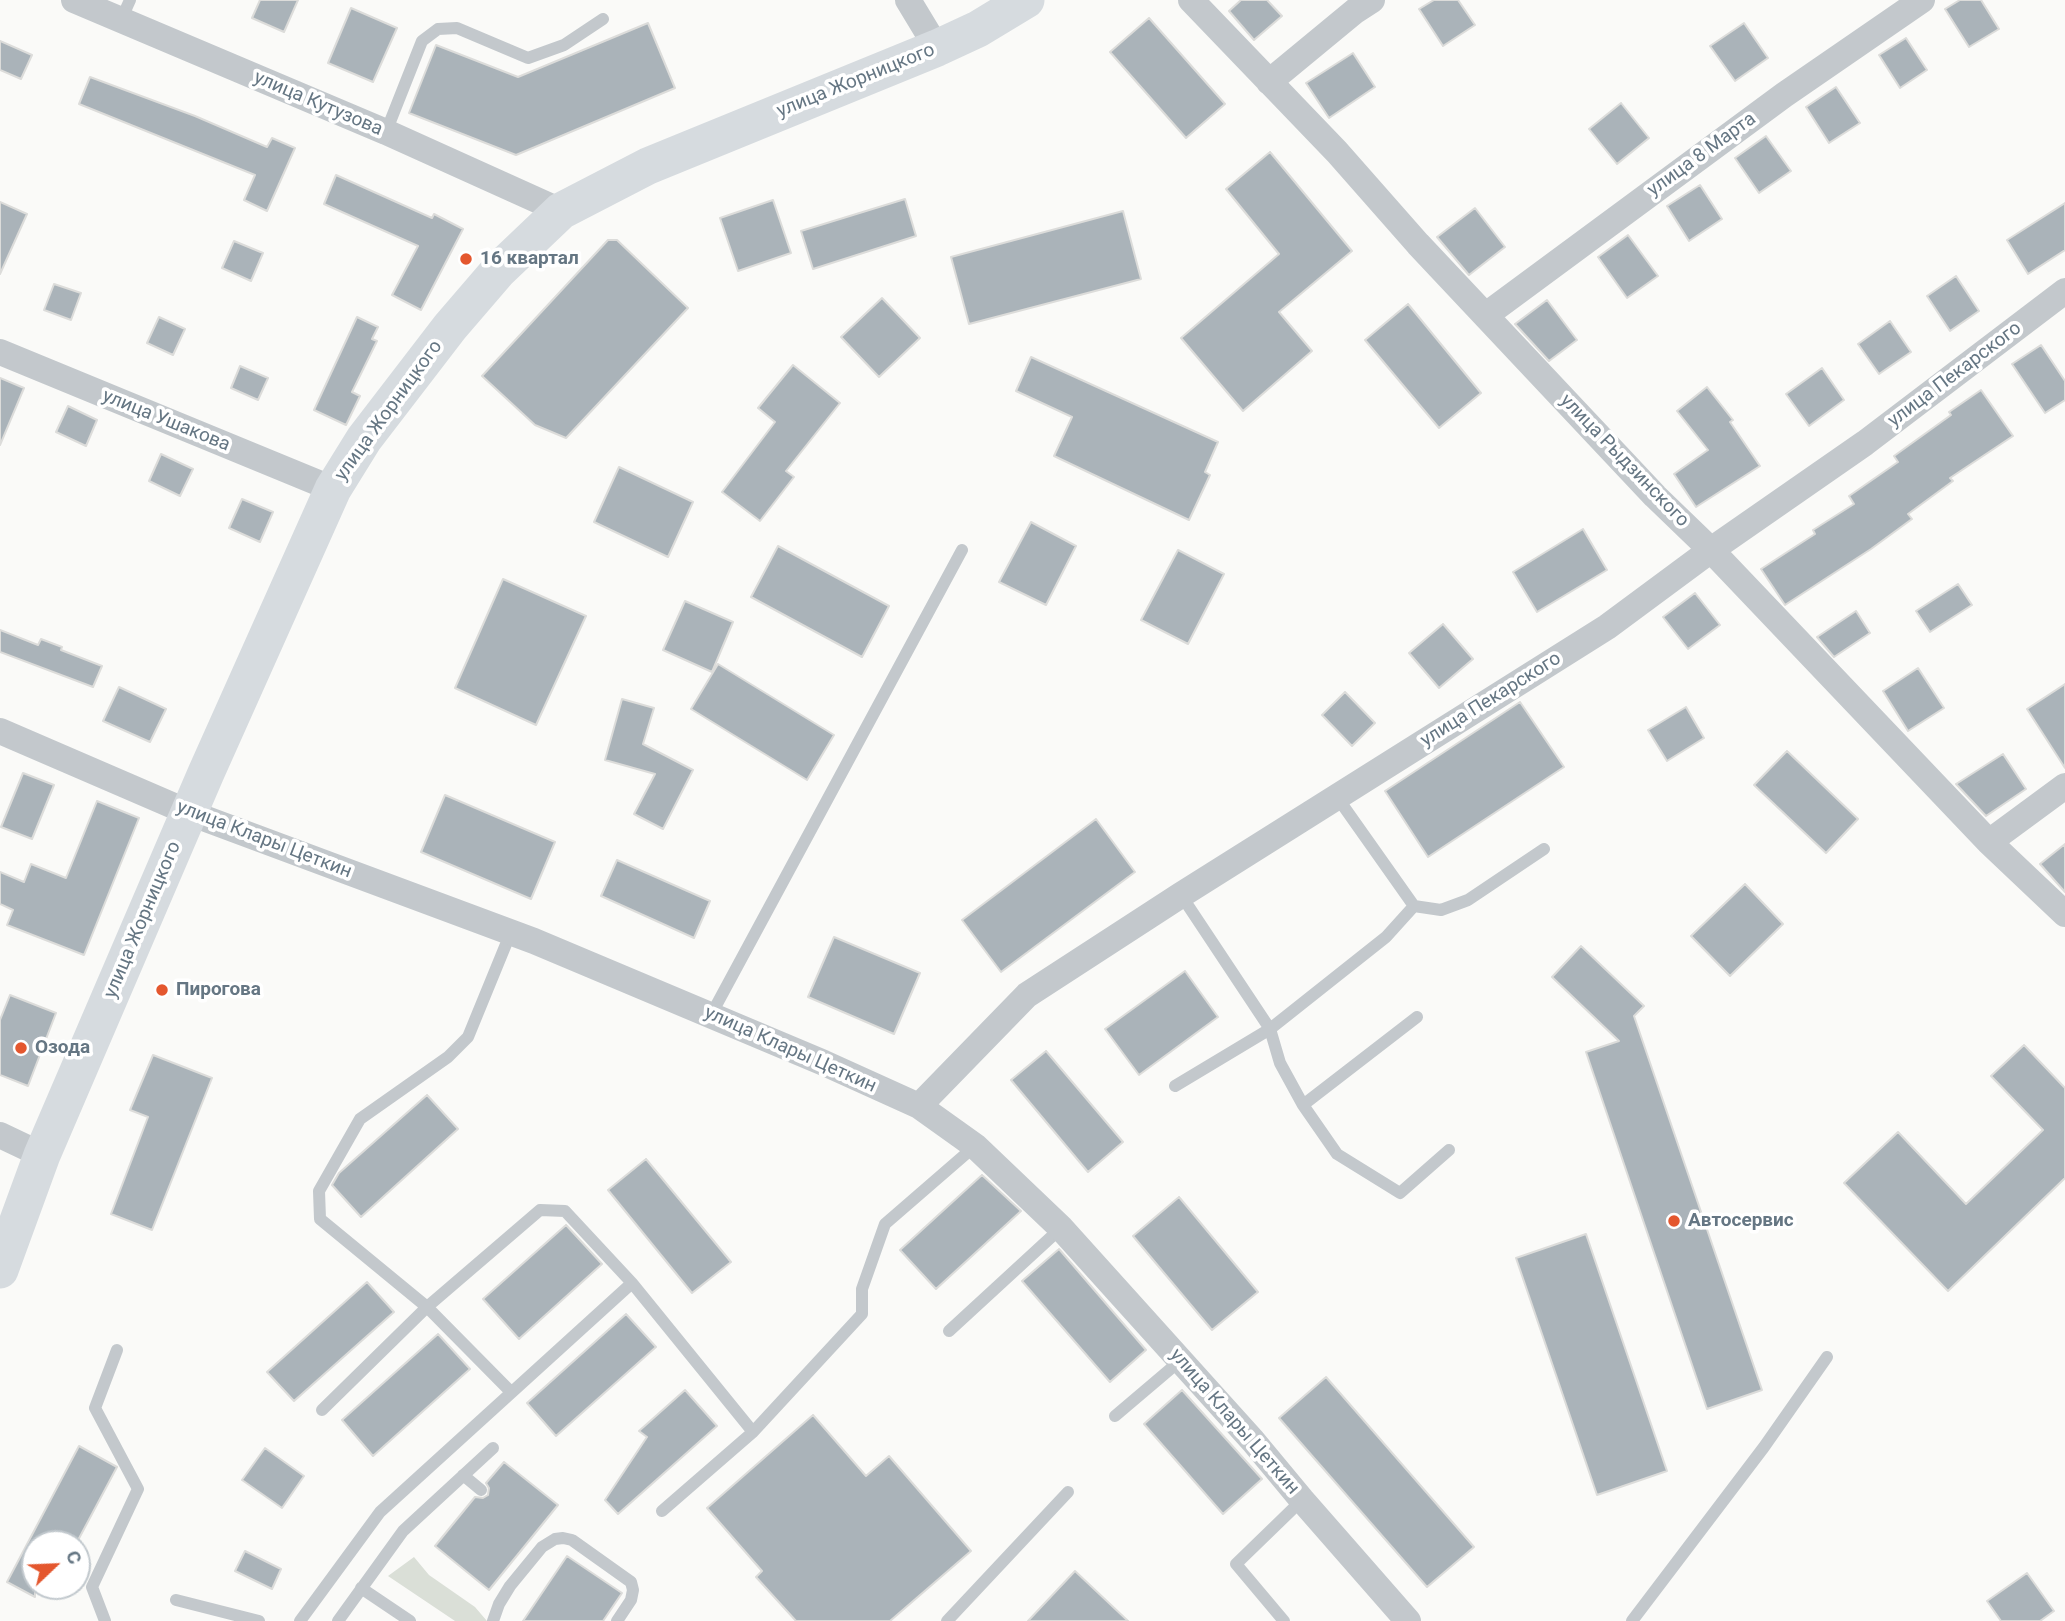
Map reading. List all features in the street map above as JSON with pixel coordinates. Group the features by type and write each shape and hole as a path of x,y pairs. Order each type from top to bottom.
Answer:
{"main road":[{"name":"улица Жорницкого","path":"0,1270 42,1155 333,489 364,439 450,327 499,270 561,211 648,166 937,48 978,29 1026,0"}],"street":[{"name":"улица Кутузова","path":"74,0 125,10 561,211"},
{"path":"908,0 937,48"},
{"name":"улица Рыдзинского","path":"1191,0 1337,152 1418,244 1655,496 1711,550 1989,842 2065,914"},
{"path":"1269,82 1354,11 1372,0"},
{"name":"улица 8 Марта","path":"1486,314 1784,95 1922,0"},
{"name":"улица Пекарского","path":"919,1106 1027,995 1607,627 1711,550 1865,443 2065,291"},
{"name":"улица Ушакова","path":"0,352 333,489"},
{"name":"улица Клары Цеткин","path":"0,732 190,813 511,932 711,1015 919,1106 975,1146 1060,1228 1253,1441 1408,1621"},
{"path":"1989,842 2065,786"},
{"path":"0,1135 42,1155"}],"lane":[{"path":"386,132 422,41 438,29 457,28 528,58 564,45 603,19"},
{"path":"711,1015 962,550"},
{"path":"1338,797 1414,906 1441,910 1468,900 1544,849"},
{"path":"1181,895 1270,1029 1280,1063 1303,1104 1338,1154 1400,1193 1449,1150"},
{"path":"1175,1086 1270,1029 1386,937 1414,906"},
{"path":"510,1392 427,1307 320,1219 319,1191 360,1119 448,1057 468,1037 511,932"},
{"path":"1303,1104 1417,1017"},
{"path":"662,1511 753,1432 862,1314 862,1289 885,1224 975,1146"},
{"path":"322,1410 427,1307 540,1210 565,1211 632,1283 753,1432"},
{"path":"949,1331 1060,1228"},
{"path":"300,1621 380,1512 632,1283"},
{"path":"105,1621 92,1587 138,1489 95,1408 117,1350"},
{"path":"1632,1621 1764,1447 1827,1357"},
{"path":"1115,1416 1181,1360"},
{"path":"338,1621 402,1531 494,1448"},
{"path":"463,1475 481,1490"},
{"path":"947,1621 1068,1492"},
{"path":"1284,1621 1236,1564 1302,1500"},
{"path":"493,1621 510,1586 542,1546 563,1538 572,1540 631,1581 631,1600 617,1621"},
{"path":"361,1588 410,1621"},
{"path":"176,1600 259,1621"}],"shaded area":[{"path":"414,1557 429,1575 475,1607 487,1621 455,1621 388,1576"}],"building":[{"path":"260,0 298,0 284,32 252,18"},
{"path":"1241,0 1267,0 1282,16 1254,40 1229,11"},
{"path":"1434,0 1458,0 1475,25 1443,46 1419,9"},
{"path":"1960,0 1981,0 1999,29 1969,47 1945,9"},
{"path":"351,8 397,28 373,82 328,63"},
{"path":"1149,18 1225,104 1186,138 1110,52"},
{"path":"648,23 675,88 516,155 409,113 436,45 518,77"},
{"path":"1744,23 1768,58 1735,81 1710,46"},
{"path":"1906,38 1927,70 1900,88 1879,55"},
{"path":"0,41 32,55 21,79 0,70"},
{"path":"1353,53 1375,87 1329,118 1306,83"},
{"path":"90,77 195,116 267,147 272,138 295,148 267,211 244,200 255,175 79,104"},
{"path":"1836,87 1860,123 1829,143 1806,107"},
{"path":"1621,103 1649,138 1617,164 1589,129"},
{"path":"1766,136 1791,171 1759,193 1735,158"},
{"path":"1270,152 1352,251 1279,312 1312,351 1243,411 1181,338 1279,254 1226,189"},
{"path":"336,175 432,218 434,214 463,229 421,310 392,295 418,246 324,204"},
{"path":"1700,185 1722,219 1689,241 1667,206"},
{"path":"905,199 916,236 813,269 801,231"},
{"path":"773,200 791,253 738,271 720,218"},
{"path":"0,202 27,214 0,274"},
{"path":"2065,203 2065,250 2028,274 2007,240"},
{"path":"1475,208 1505,247 1469,275 1437,237"},
{"path":"1123,211 1141,279 969,324 951,257"},
{"path":"1628,235 1658,276 1627,298 1598,257"},
{"path":"608,240 617,240 688,308 566,438 535,425 482,376"},
{"path":"234,241 263,253 251,281 222,268"},
{"path":"1956,276 1979,311 1950,331 1927,296"},
{"path":"54,284 81,293 71,320 44,310"},
{"path":"882,298 920,338 879,377 841,337"},
{"path":"1547,300 1577,340 1549,361 1515,324"},
{"path":"1408,304 1481,393 1439,428 1365,340"},
{"path":"159,317 185,329 173,355 147,343"},
{"path":"357,317 378,327 372,339 377,341 352,392 360,396 346,425 314,410"},
{"path":"1890,321 1911,352 1879,374 1858,344"},
{"path":"2041,345 2065,381 2065,400 2045,413 2012,364"},
{"path":"1031,357 1218,442 1205,472 1210,475 1189,520 1054,456 1072,417 1016,391"},
{"path":"793,365 840,403 786,471 794,477 760,521 722,492 775,422 758,408"},
{"path":"240,366 268,378 258,400 231,388"},
{"path":"1822,368 1844,400 1809,426 1786,394"},
{"path":"0,378 24,388 0,445"},
{"path":"1707,387 1733,420 1730,422 1760,466 1696,507 1674,474 1708,450 1677,411"},
{"path":"1981,390 2013,436 1950,478 1953,481 1908,514 1912,519 1785,605 1761,569 1815,534 1813,530 1854,504 1849,496 1898,462 1894,456"},
{"path":"68,406 97,420 86,446 56,432"},
{"path":"161,454 193,469 180,496 149,481"},
{"path":"619,467 693,502 668,557 594,522"},
{"path":"242,499 273,512 260,542 229,528"},
{"path":"1031,522 1076,546 1046,605 999,582"},
{"path":"1583,529 1607,570 1537,612 1513,572"},
{"path":"778,546 889,606 862,657 751,597"},
{"path":"1178,550 1224,574 1188,644 1141,620"},
{"path":"503,579 586,616 536,725 455,688"},
{"path":"1958,584 1972,605 1930,632 1916,611"},
{"path":"1695,593 1720,625 1688,649 1663,617"},
{"path":"685,601 733,622 712,672 663,650"},
{"path":"1856,611 1870,633 1834,657 1817,637"},
{"path":"1443,624 1473,659 1439,688 1409,653"},
{"path":"0,630 38,645 41,639 102,666 93,687 0,652"},
{"path":"718,664 834,735 807,780 691,709"},
{"path":"1918,668 1944,708 1908,731 1883,691"},
{"path":"2065,684 2065,768 2027,709"},
{"path":"119,687 166,709 150,742 103,721"},
{"path":"1345,692 1375,723 1352,746 1322,715"},
{"path":"622,699 654,708 643,744 693,770 663,829 634,814 655,774 605,760"},
{"path":"1520,702 1564,767 1428,857 1385,791"},
{"path":"1686,707 1704,738 1667,761 1648,730"},
{"path":"1787,751 1858,819 1826,853 1754,785"},
{"path":"2003,754 2026,789 1986,816 1956,784"},
{"path":"23,773 54,785 32,839 1,827"},
{"path":"445,795 555,842 531,899 421,852"},
{"path":"97,801 139,818 84,955 7,925 13,910 0,904 0,872 24,882 31,864 66,878"},
{"path":"1096,819 1135,872 1001,972 962,920"},
{"path":"2065,844 2065,892 2040,864"},
{"path":"617,860 710,901 694,938 601,896"},
{"path":"1745,884 1783,924 1730,976 1691,936"},
{"path":"834,937 920,973 894,1034 808,997"},
{"name":"Автосервис","path":"1581,946 1644,1006 1634,1016 1762,1390 1707,1409 1586,1052 1619,1041 1552,977"},
{"path":"1185,971 1218,1017 1139,1075 1105,1029"},
{"name":"Озода","path":"10,995 56,1013 28,1086 0,1075 0,1020"},
{"path":"2024,1045 2065,1088 2065,1178 1948,1291 1844,1183 1898,1132 1966,1204 2043,1130 1991,1076"},
{"path":"1046,1051 1123,1142 1088,1172 1011,1080"},
{"path":"153,1055 212,1078 152,1230 111,1214 148,1117 130,1110"},
{"path":"427,1095 458,1129 361,1217 332,1185 339,1173"},
{"path":"646,1159 731,1262 692,1293 608,1190"},
{"path":"982,1175 1021,1211 936,1289 900,1250"},
{"path":"1179,1197 1258,1292 1212,1330 1133,1236"},
{"path":"566,1225 602,1264 519,1339 483,1299"},
{"path":"1586,1234 1667,1471 1597,1495 1516,1258"},
{"path":"1059,1249 1146,1350 1110,1382 1022,1281"},
{"path":"367,1282 394,1312 294,1401 267,1372"},
{"path":"626,1314 656,1347 556,1436 527,1403"},
{"path":"438,1334 470,1369 373,1456 342,1420"},
{"path":"1326,1377 1474,1547 1427,1587 1279,1418"},
{"path":"685,1390 717,1426 618,1514 605,1500 647,1437 639,1431"},
{"path":"1182,1390 1262,1479 1223,1514 1144,1424"},
{"path":"813,1415 866,1476 889,1456 971,1551 890,1621 796,1621 756,1577 762,1571 707,1508"},
{"path":"79,1446 117,1467 83,1530 35,1530"},
{"path":"265,1448 304,1476 282,1508 242,1480"},
{"path":"504,1462 558,1505 489,1590 435,1546 475,1497 483,1498 488,1495 489,1488 486,1483"},
{"path":"245,1551 281,1569 272,1589 235,1571"},
{"path":"21,1556 21,1590 7,1582"},
{"path":"567,1556 622,1593 603,1621 523,1621"},
{"path":"1075,1571 1128,1621 1028,1621"},
{"path":"2027,1573 2054,1611 2040,1621 2001,1621 1987,1601"}],"place":[{"name":"16 квартал","path":"466,259"},
{"name":"Пирогова","path":"162,990"},
{"name":"Озода","path":"21,1048"},
{"name":"Автосервис","path":"1674,1221"}]}
